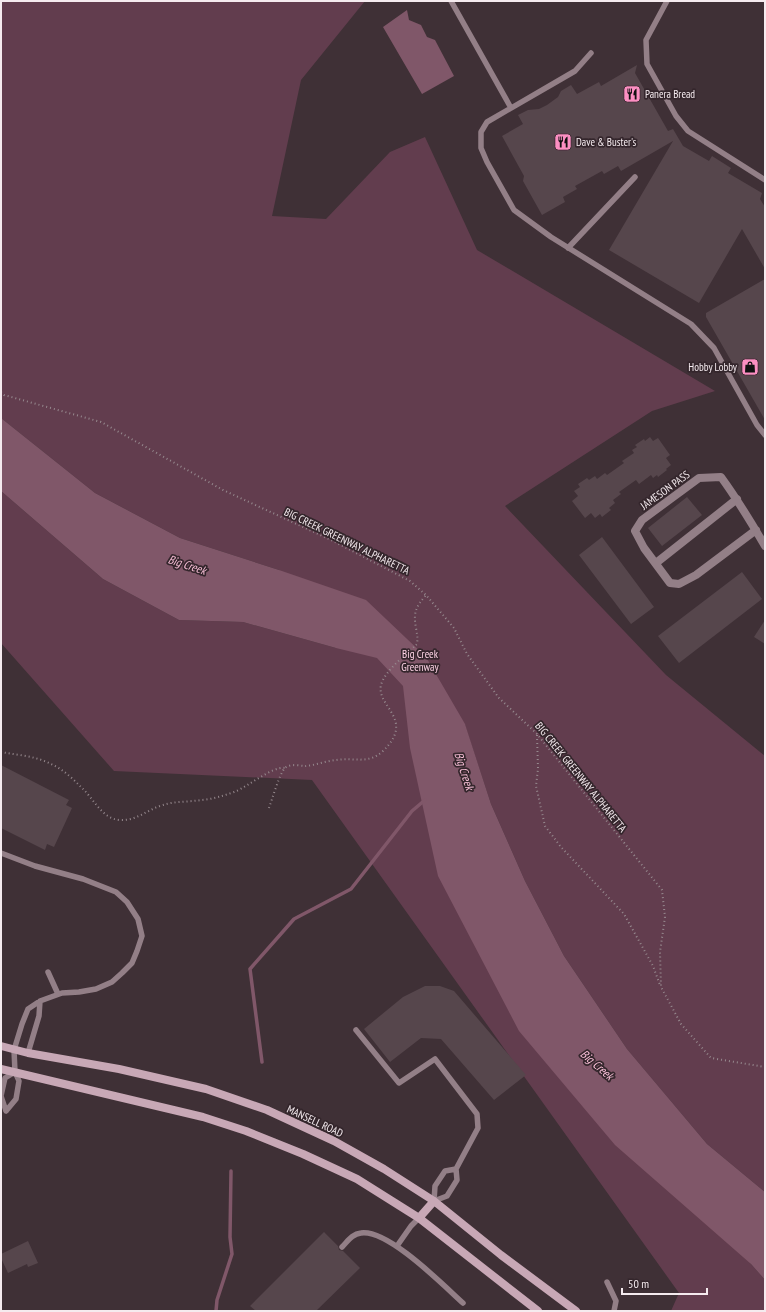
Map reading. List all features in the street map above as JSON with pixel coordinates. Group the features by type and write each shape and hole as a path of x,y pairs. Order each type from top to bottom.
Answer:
{"main road":[{"name":"MANSELL ROAD","path":"1,1046 28,1053 119,1069 206,1089 267,1110 334,1141 384,1169 434,1201 576,1311"},
{"path":"1,1069 203,1117 246,1131 303,1154 357,1179 419,1218 538,1311"},
{"path":"419,1218 434,1201"}],"street":[{"name":"JAMESON PASS","path":"756,530 696,575 679,584 670,583 644,548 635,531 642,520 699,478 721,477 737,499 756,530 765,546"},
{"path":"656,563 737,499"}],"lane":[{"path":"451,1 512,108"},
{"path":"667,1 646,40 647,64 676,116 688,131 765,180"},
{"path":"591,53 575,71 487,122 481,132 481,148 487,162 514,210 550,237 691,324 714,348 757,425 765,435"},
{"path":"568,248 635,177"},
{"path":"1,853 35,866 83,879 116,892 127,902 138,919 142,936 132,963 112,982 96,989 58,994 40,1001 28,1009 14,1050 15,1072 19,1081 16,1099 6,1111 1,1096 5,1078 15,1072"},
{"path":"48,972 58,994"},
{"path":"28,1053 39,1016 40,1001"},
{"path":"356,1030 399,1083 435,1059 477,1114 478,1128 456,1169 458,1180 447,1196 434,1201 435,1186 445,1171 456,1169"},
{"path":"397,1246 411,1226 419,1218"},
{"path":"342,1248 351,1236 362,1232 385,1239 397,1246 463,1303"},
{"path":"607,1282 616,1301 614,1311"}],"path":[{"name":"BIG CREEK GREENWAY ALPHARETTA","path":"1,392 4,396 101,422 223,490 331,540 410,581 426,595 454,628 467,654 499,698 537,734 662,890 665,917 660,952 661,987 681,1024 711,1058 765,1067"},
{"path":"1,752 37,759 50,763 64,771 83,788 102,812 119,820 129,820 163,804 220,797 243,788 281,767 306,766 342,759 367,760 373,758 384,750 396,730 396,721 382,696 381,686 385,676 417,644 418,639 415,613 418,605 426,595"},
{"path":"537,734 538,769 536,786 545,826 561,847 624,914 653,966 661,987"},
{"path":"269,808 285,768"}],"green space":[{"name":"Big Creek Greenway","path":"1,1 365,1 301,80 272,216 326,219 390,152 425,137 477,250 715,391 652,411 505,506 666,675 765,756 765,1192 707,1144 627,1049 564,956 525,881 491,804 465,725 414,766 751,1264 765,1280 765,1311 671,1311 679,1293 312,780 114,771 1,643 1,491 103,579 179,620 243,622 336,648 279,570 180,538 95,493 1,418"}],"water":[{"path":"407,10 409,20 421,25 427,37 435,40 454,76 422,94 383,27"},
{"name":"Big Creek","path":"1,418 95,493 180,538 366,600 426,657 465,724 491,804 525,881 564,956 627,1049 707,1144 765,1192 765,1280 751,1264 615,1145 519,1031 438,876 410,748 403,686 377,658 243,622 179,620 103,579 1,491"}],"building":[{"path":"637,65 635,73 668,131 673,129 683,146 709,161 712,156 731,168 728,173 762,193 760,199 765,207 765,269 742,229 699,303 609,250 673,141 621,171 618,166 604,174 602,171 575,186 577,189 563,197 565,202 542,215 523,181 524,176 502,136 523,124 518,115 528,110 539,109 547,105 558,97 561,91 571,85 577,94 599,82 601,86"},
{"name":"Hobby Lobby","path":"765,279 765,420 706,317 706,313"},
{"path":"650,437 653,441 658,438 670,455 666,458 671,465 666,469 667,470 658,477 657,475 653,478 651,475 639,484 636,480 619,492 621,494 613,500 615,503 609,508 611,510 602,517 600,514 595,518 591,513 585,518 572,501 578,496 574,491 580,487 578,484 587,478 589,480 595,476 597,479 605,473 607,475 624,463 622,461 634,453 632,450 637,447 635,445"},
{"path":"687,497 702,515 662,546 648,528"},
{"path":"602,537 654,607 631,624 579,555"},
{"path":"742,572 762,599 679,663 658,636"},
{"path":"765,620 765,644 754,637"},
{"path":"1,765 69,800 66,805 72,808 54,847 47,844 45,850 1,828"},
{"path":"425,986 440,986 454,991 526,1075 494,1100 441,1039 421,1038 390,1062 364,1029 403,997"},
{"path":"324,1232 338,1246 339,1250 343,1251 360,1268 316,1311 256,1311 250,1306"},
{"path":"28,1241 38,1263 28,1267 27,1264 8,1273 1,1258 1,1254"}],"waterway":[{"path":"262,1062 250,969 294,919 351,889 412,811 425,800"},
{"path":"216,1311 217,1300 232,1254 230,1237 231,1171"}],"place":[{"name":"Panera Bread","path":"632,94"},
{"name":"Dave & Buster's","path":"563,142"},
{"name":"Hobby Lobby","path":"750,367"}]}
